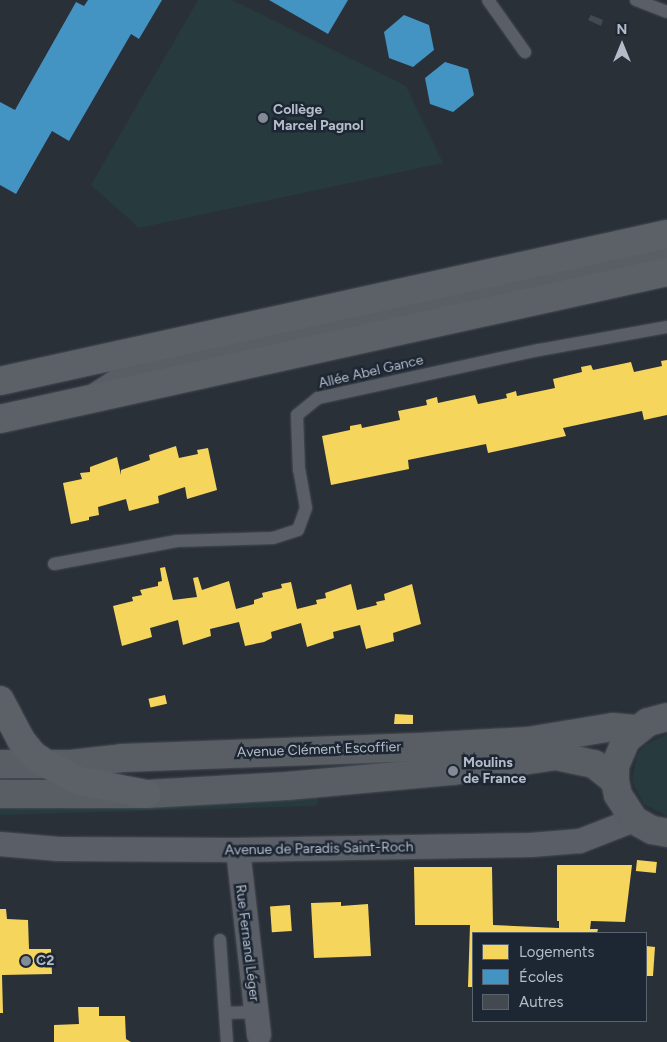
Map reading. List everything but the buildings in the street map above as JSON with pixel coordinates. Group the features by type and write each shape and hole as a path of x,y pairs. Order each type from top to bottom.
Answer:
{"main road":[{"path":"0,381 667,234"},
{"path":"92,399 135,372 667,258"},
{"path":"0,419 667,272"},
{"path":"0,700 21,740 33,755 47,764 79,781 147,794"},
{"path":"667,717 637,729 619,752 615,781 618,795 634,820 652,830 667,834"},
{"name":"Avenue Clément Escoffier","path":"0,764 47,764 132,758 483,744 528,741 613,727 637,729"},
{"name":"Avenue Clément Escoffier","path":"0,794 147,794 344,782 556,756 594,764 615,781"}],"street":[{"name":"Avenue de Paradis Saint-Roch","path":"0,844 59,849 238,850 580,841 634,820"},
{"name":"Rue Fernand Léger","path":"238,850 260,1035"}],"lane":[{"path":"488,0 525,52"},
{"path":"636,0 667,12"},
{"name":"Allée Abel Gance","path":"54,564 177,541 273,538 298,530 306,508 300,470 297,415 318,398 539,350 667,327"},
{"path":"220,940 227,1042"},
{"path":"225,1013 256,1012"}],"green space":[{"path":"198,0 232,0 406,86 443,163 139,228 91,185"},
{"path":"667,734 667,816 644,804 632,781 637,755 645,745"},
{"path":"0,776 41,777 50,782 0,781"},
{"path":"316,796 319,801 316,806 0,815 0,806"}],"place":[{"name":"Collège Marcel Pagnol","path":"263,118"},
{"name":"Moulins de France","path":"453,771"},
{"name":"C2","path":"26,961"}]}
